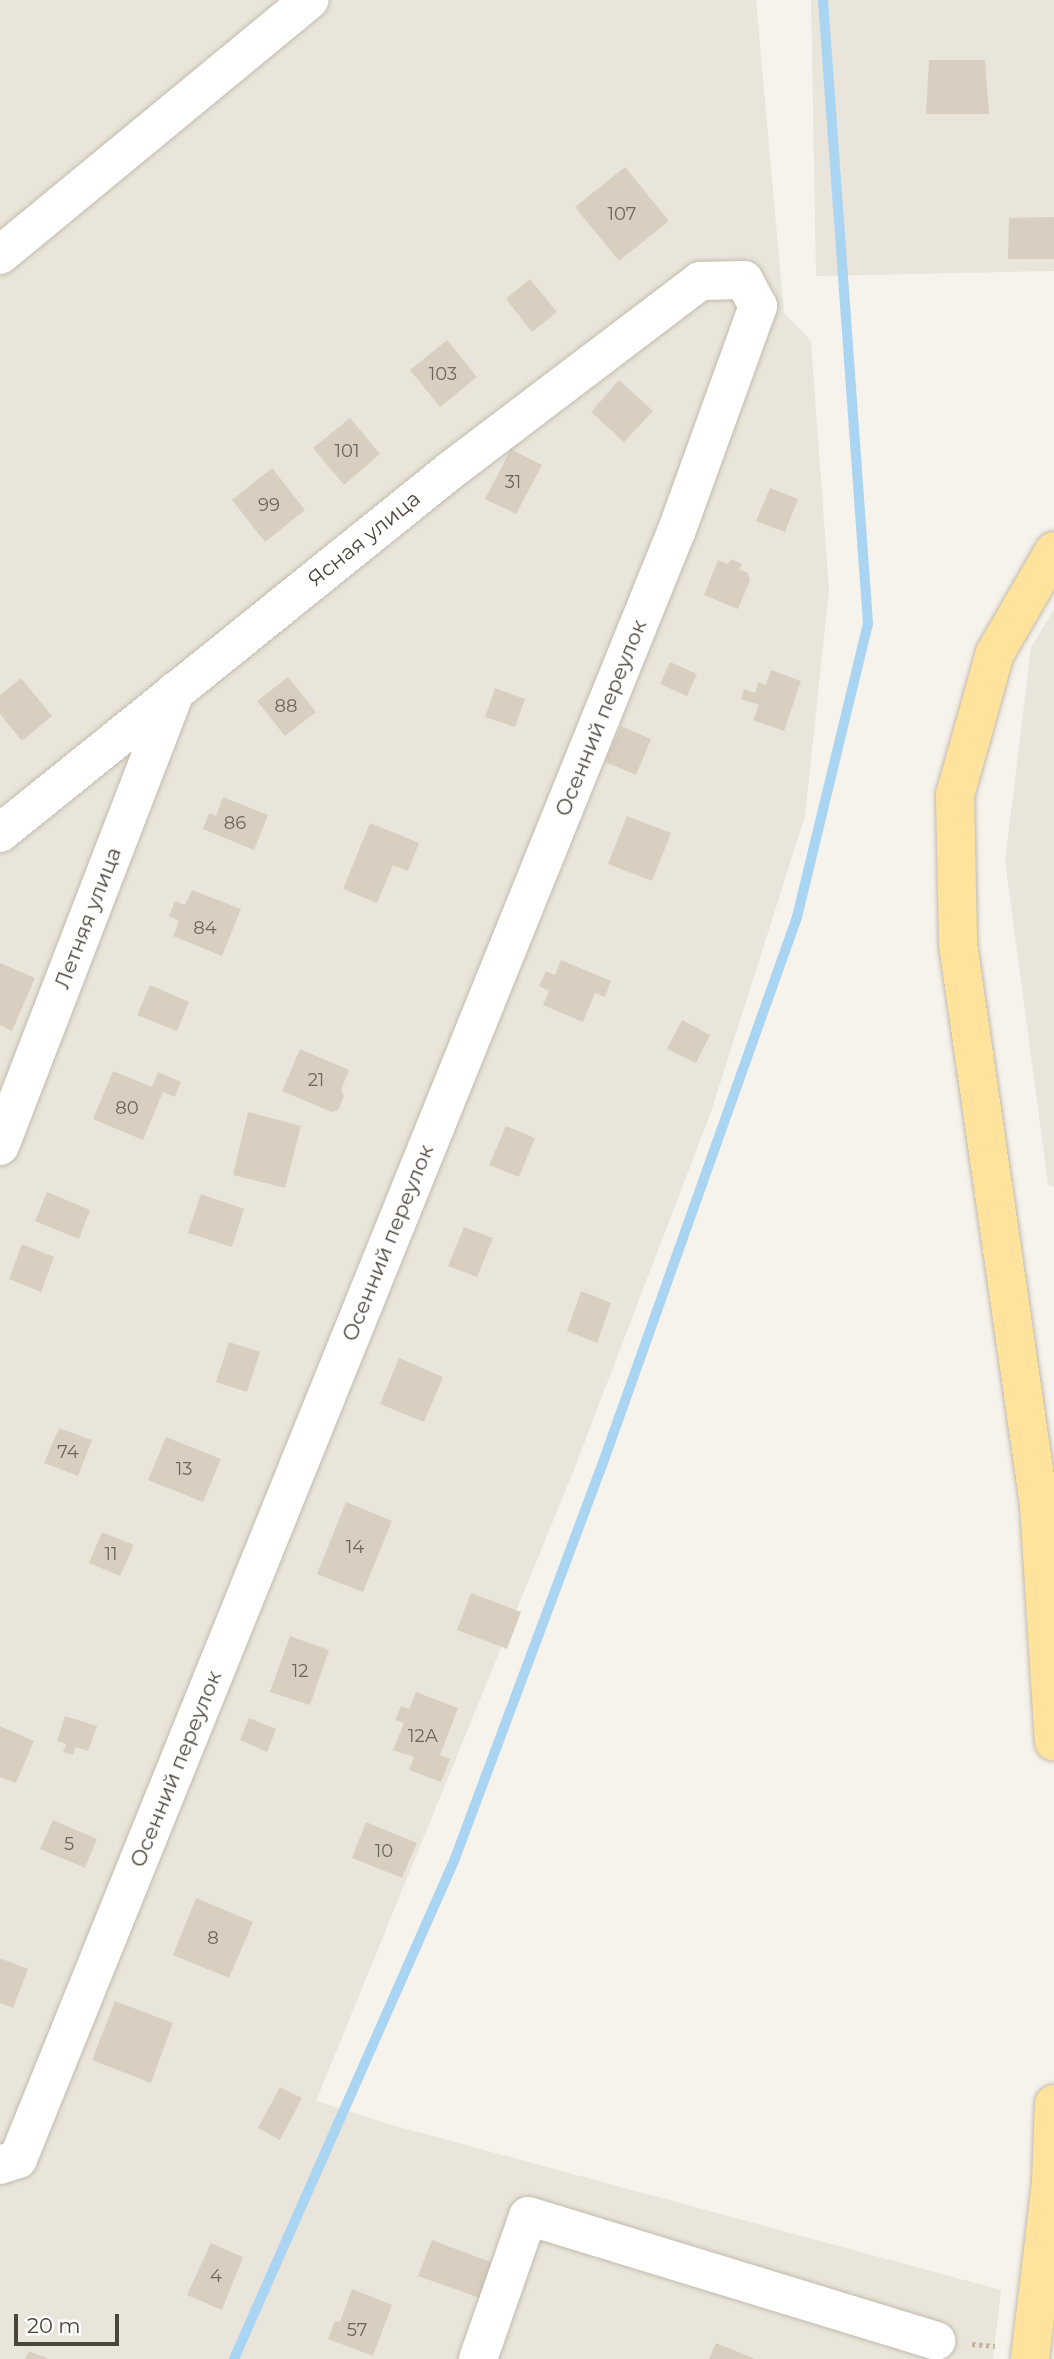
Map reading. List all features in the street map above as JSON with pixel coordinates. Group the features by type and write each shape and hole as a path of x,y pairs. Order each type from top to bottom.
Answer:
{"main road":[{"path":"1054,551 995,653 955,796 958,944 1039,1505 1054,1742"},
{"path":"1031,2354 1051,2182 1054,2104"}],"street":[{"path":"0,255 309,0"},
{"name":"Ясная улица","path":"0,833 451,470 700,281 751,293"},
{"name":"Осенний переулок","path":"0,2165 18,2159 671,545 751,293"},
{"name":"Летняя улица","path":"0,1146 177,689"},
{"path":"478,2359 528,2216 936,2341"}],"path":[{"path":"936,2341 1031,2354"}],"shaded area":[{"path":"0,0 756,0 784,313 811,341 829,590 805,816 711,1112 575,1467 316,2101 392,2125 1001,2290 993,2359 0,2359"},
{"path":"811,0 1054,0 1054,271 816,276"},
{"path":"1054,609 1054,1187 1048,1184 1005,861 1031,648"}],"building":[{"path":"929,60 985,60 989,114 926,114"},
{"path":"625,167 669,221 619,261 575,207"},
{"path":"1054,217 1054,259 1008,259 1009,218"},
{"path":"530,279 557,312 532,332 506,299"},
{"path":"447,340 477,377 440,407 410,370"},
{"path":"619,380 653,411 624,442 591,412"},
{"path":"350,418 380,454 344,485 313,448"},
{"path":"511,449 542,465 516,514 485,499"},
{"path":"272,468 305,510 265,542 232,500"},
{"path":"770,488 798,499 785,532 756,521"},
{"path":"731,559 742,564 739,569 748,573 750,580 738,609 704,595 718,560 728,564"},
{"path":"670,662 697,674 687,696 660,684"},
{"path":"771,670 801,681 784,731 753,720 759,705 741,699 744,689 755,693 758,682 766,685"},
{"path":"288,677 316,712 285,736 257,701"},
{"path":"21,678 52,716 22,741 0,714 0,695"},
{"path":"495,688 525,699 515,727 485,717"},
{"path":"621,726 651,739 636,775 605,762"},
{"path":"223,797 268,815 254,850 203,829 209,813 216,816"},
{"path":"627,816 671,833 652,881 608,864"},
{"path":"370,823 419,843 408,871 393,865 377,903 343,889"},
{"path":"192,890 241,909 222,956 173,936 179,921 169,916 175,901 185,905"},
{"path":"561,960 611,981 605,997 595,993 583,1022 543,1005 549,991 539,986 546,971 555,975"},
{"path":"0,963 35,978 12,1031 0,1025"},
{"path":"150,985 189,1002 177,1031 137,1015"},
{"path":"682,1020 710,1035 696,1063 667,1049"},
{"path":"300,1049 349,1070 341,1090 344,1096 338,1110 332,1112 282,1091"},
{"path":"113,1071 152,1087 158,1072 181,1082 175,1097 163,1092 143,1140 93,1119"},
{"path":"248,1112 301,1126 285,1188 233,1175"},
{"path":"506,1126 535,1138 519,1177 489,1165"},
{"path":"47,1192 90,1210 79,1239 35,1221"},
{"path":"201,1194 244,1209 232,1247 188,1233"},
{"path":"464,1227 493,1238 477,1277 448,1266"},
{"path":"22,1244 54,1257 41,1292 9,1279"},
{"path":"581,1291 611,1303 597,1343 567,1331"},
{"path":"229,1342 260,1352 247,1392 216,1382"},
{"path":"399,1358 443,1377 424,1422 380,1404"},
{"path":"59,1428 92,1440 78,1476 44,1463"},
{"path":"166,1437 221,1459 203,1502 148,1480"},
{"path":"346,1502 392,1521 363,1592 317,1574"},
{"path":"102,1532 134,1545 120,1576 89,1563"},
{"path":"471,1593 521,1612 507,1649 457,1630"},
{"path":"290,1636 329,1650 310,1705 270,1692"},
{"path":"416,1692 458,1708 440,1755 450,1759 441,1782 409,1770 414,1757 393,1750 404,1723 395,1720 401,1706 409,1709"},
{"path":"65,1716 97,1726 88,1751 76,1747 73,1755 63,1752 66,1744 57,1741"},
{"path":"249,1718 276,1729 267,1752 240,1740"},
{"path":"0,1726 34,1741 16,1783 0,1777"},
{"path":"53,1820 97,1839 85,1868 40,1849"},
{"path":"366,1822 417,1843 402,1878 352,1858"},
{"path":"196,1898 253,1922 229,1978 173,1955"},
{"path":"0,1958 28,1969 13,2008 0,2003"},
{"path":"115,2001 173,2023 151,2083 92,2060"},
{"path":"280,2087 302,2098 280,2140 258,2128"},
{"path":"432,2240 493,2263 480,2298 418,2276"},
{"path":"211,2243 243,2257 222,2310 187,2295"},
{"path":"352,2289 392,2305 373,2356 328,2339 335,2321 340,2322"},
{"path":"716,2343 755,2359 709,2359"},
{"path":"29,2351 49,2359 25,2359"}],"waterway":[{"path":"234,2359 454,1861 600,1471 797,917 868,623 823,0"}]}
